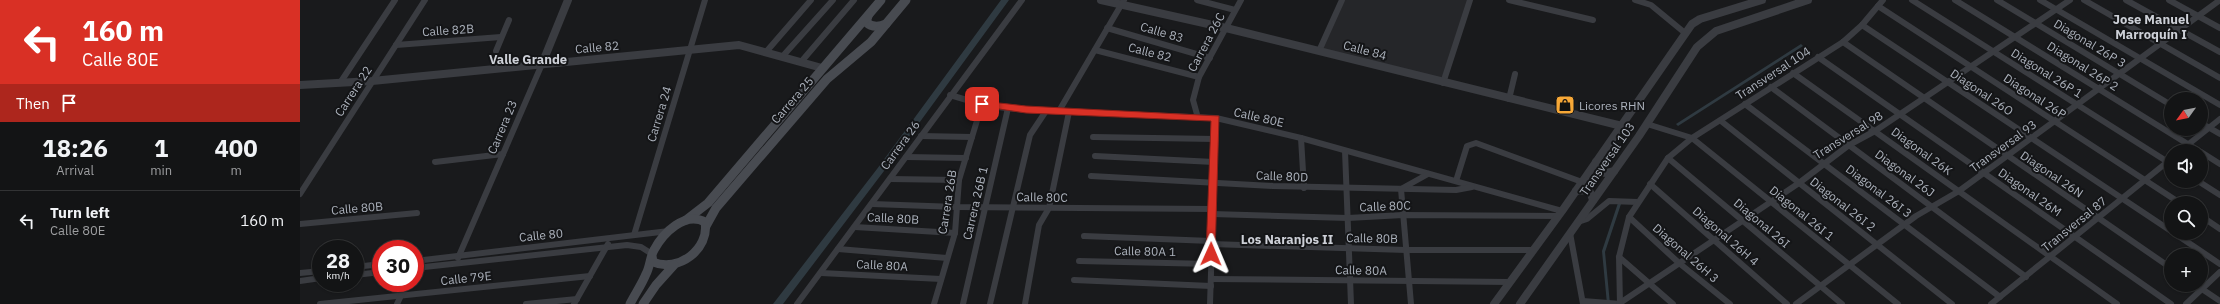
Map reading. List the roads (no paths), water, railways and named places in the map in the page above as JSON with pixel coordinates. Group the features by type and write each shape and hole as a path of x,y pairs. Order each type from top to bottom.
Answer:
{"main road":[{"name":"Carrera 25","path":"652,255 659,241 669,231 708,203 881,0"},
{"name":"Carrera 25","path":"674,265 687,258 700,246 705,237 706,226 716,208 827,79 871,42 906,0"},
{"path":"868,16 866,22 871,26 880,26 888,22"},
{"path":"686,220 699,219 704,221 706,226"},
{"path":"652,255 652,260 658,265 665,267 674,265"},
{"path":"630,304 647,273 652,255"},
{"path":"643,304 656,285 674,265"}],"street":[{"name":"Carrera 22","path":"340,83 394,0"},
{"name":"Carrera 22","path":"300,194 425,0"},
{"name":"Carrera 23","path":"456,263 568,0"},
{"name":"Carrera 24","path":"634,234 705,0"},
{"path":"766,52 811,0"},
{"path":"782,57 833,0"},
{"path":"801,62 854,0"},
{"name":"Carrera 26","path":"797,304 872,204 950,95 1022,0"},
{"name":"Calle 84","path":"1101,0 1122,2 1443,83 1622,126"},
{"path":"1197,0 1235,10"},
{"name":"Carrera 26C","path":"1198,118 1193,100 1200,77 1241,0"},
{"path":"1319,51 1342,0"},
{"path":"1443,83 1470,0"},
{"path":"1509,0 1593,20"},
{"path":"1634,0 1651,2 1685,33"},
{"name":"Transversal 103","path":"1494,304 1560,214 1692,24 1700,19 1762,0"},
{"name":"Transversal 103","path":"1520,304 1647,124 1697,47 1708,36 1736,23 1808,0"},
{"name":"Transversal 104","path":"1668,158 1692,138 1818,57 1844,42 1862,25 1883,0"},
{"name":"Diagonal 26P 1","path":"1912,0 2077,105 2164,157"},
{"name":"Diagonal 26P 2","path":"1955,0 2014,38 2188,144"},
{"name":"Diagonal 26P 3","path":"1997,0 2164,100"},
{"path":"2040,0 2220,106"},
{"name":"Transversal 98","path":"1619,303 1799,183 1848,145 1875,131 2070,0"},
{"path":"2084,0 2220,78"},
{"path":"2126,0 2220,52"},
{"path":"2169,0 2220,28"},
{"name":"Transversal 93","path":"1796,304 1822,287 1931,206 1959,191 2218,1"},
{"path":"1058,111 1122,2"},
{"name":"Diagonal 26P","path":"1878,6 2169,196"},
{"path":"496,51 508,20"},
{"name":"Diagonal 26O","path":"1862,25 2164,226"},
{"name":"Calle 83","path":"1107,28 1210,58"},
{"name":"Calle 82B","path":"396,45 501,37"},
{"name":"Diagonal 26N","path":"1844,42 1923,99 2164,263"},
{"name":"Calle 82","path":"300,85 372,81 739,45 822,68"},
{"name":"Calle 82","path":"1095,50 1200,77"},
{"name":"Diagonal 26M","path":"1818,57 2171,304"},
{"name":"Diagonal 26K","path":"1793,73 2117,304"},
{"path":"1508,99 1515,74"},
{"name":"Diagonal 26J","path":"1771,87 2026,277"},
{"name":"Calle 80E","path":"950,95 982,104 1008,108 1216,118 1301,138 1474,186 1560,214"},
{"name":"Carrera 26B","path":"934,304 954,233 959,180 982,104"},
{"name":"Diagonal 26I 3","path":"1745,104 1906,224 2000,297"},
{"name":"Carrera 26B 1","path":"963,304 1008,108"},
{"path":"990,304 1014,208 1019,177 1030,134 1046,111"},
{"path":"1025,304 1039,225 1050,208 1070,112"},
{"path":"1210,304 1216,118"},
{"path":"2188,144 2220,118"},
{"name":"Diagonal 26I 2","path":"1720,121 1952,304"},
{"path":"1647,124 1692,138"},
{"path":"2209,127 2220,134"},
{"path":"921,136 972,137"},
{"path":"1093,137 1215,139"},
{"path":"1301,138 1304,188"},
{"name":"Diagonal 26I 1","path":"1692,138 1898,304"},
{"path":"1456,181 1467,146 1476,143 1582,182"},
{"path":"1345,151 1351,304"},
{"path":"435,162 503,154"},
{"path":"1095,156 1214,162"},
{"path":"906,157 966,158"},
{"name":"Diagonal 26P 2","path":"2208,157 2220,164"},
{"path":"1570,233 1583,302 1619,303 1619,257 1629,217 1668,158"},
{"name":"Diagonal 26I","path":"1668,158 1842,304"},
{"path":"1596,162 1596,168 1600,172 1608,174 1614,171"},
{"name":"Transversal 87","path":"1991,304 2164,166"},
{"path":"1411,304 1401,189 1428,174"},
{"name":"Calle 80D","path":"1091,176 1213,185 1304,188 1456,190 1474,186"},
{"path":"890,179 959,180"},
{"name":"Diagonal 26H 4","path":"1650,184 1787,304"},
{"path":"2208,187 2220,195"},
{"path":"1576,191 1581,189 1588,190 1592,195 1593,200"},
{"path":"1578,222 1588,220 1607,202 1612,200 1638,202"},
{"name":"Calle 80C","path":"872,204 985,208 1212,211 1348,218 1560,214"},
{"name":"Calle 80B","path":"300,224 417,213"},
{"name":"Diagonal 26H 3","path":"1629,217 1679,263 1730,304"},
{"path":"2208,221 2220,229"},
{"name":"Calle 80B","path":"855,227 954,233"},
{"name":"Calle 80","path":"424,262 459,254 669,231"},
{"name":"Calle 80B","path":"1084,236 1406,250 1533,250"},
{"path":"526,304 576,301 612,238"},
{"path":"2184,240 2220,264"},
{"name":"Calle 80","path":"424,264 456,263 627,245 641,247 652,255"},
{"path":"838,249 947,258"},
{"path":"1619,257 1673,304"},
{"name":"Calle 80A 1","path":"1079,260 1211,264"},
{"path":"300,273 312,272"},
{"path":"2208,281 2220,272"},
{"name":"Calle 80A","path":"821,273 941,279"},
{"name":"Calle 79E","path":"320,304 590,276"},
{"path":"300,281 312,279"},
{"name":"Calle 80A","path":"1211,279 1510,282"},
{"path":"1074,280 1211,286"},
{"path":"397,304 403,292"},
{"path":"2186,304 2195,292"},
{"path":"2206,292 2220,301"}],"place":[{"name":"Licores RHN","path":"1565,105"}],"district":[{"name":"Jose Manuel Marroquín I","path":"2151,26"},
{"name":"Valle Grande","path":"528,59"},
{"name":"Los Naranjos II","path":"1287,239"}]}
